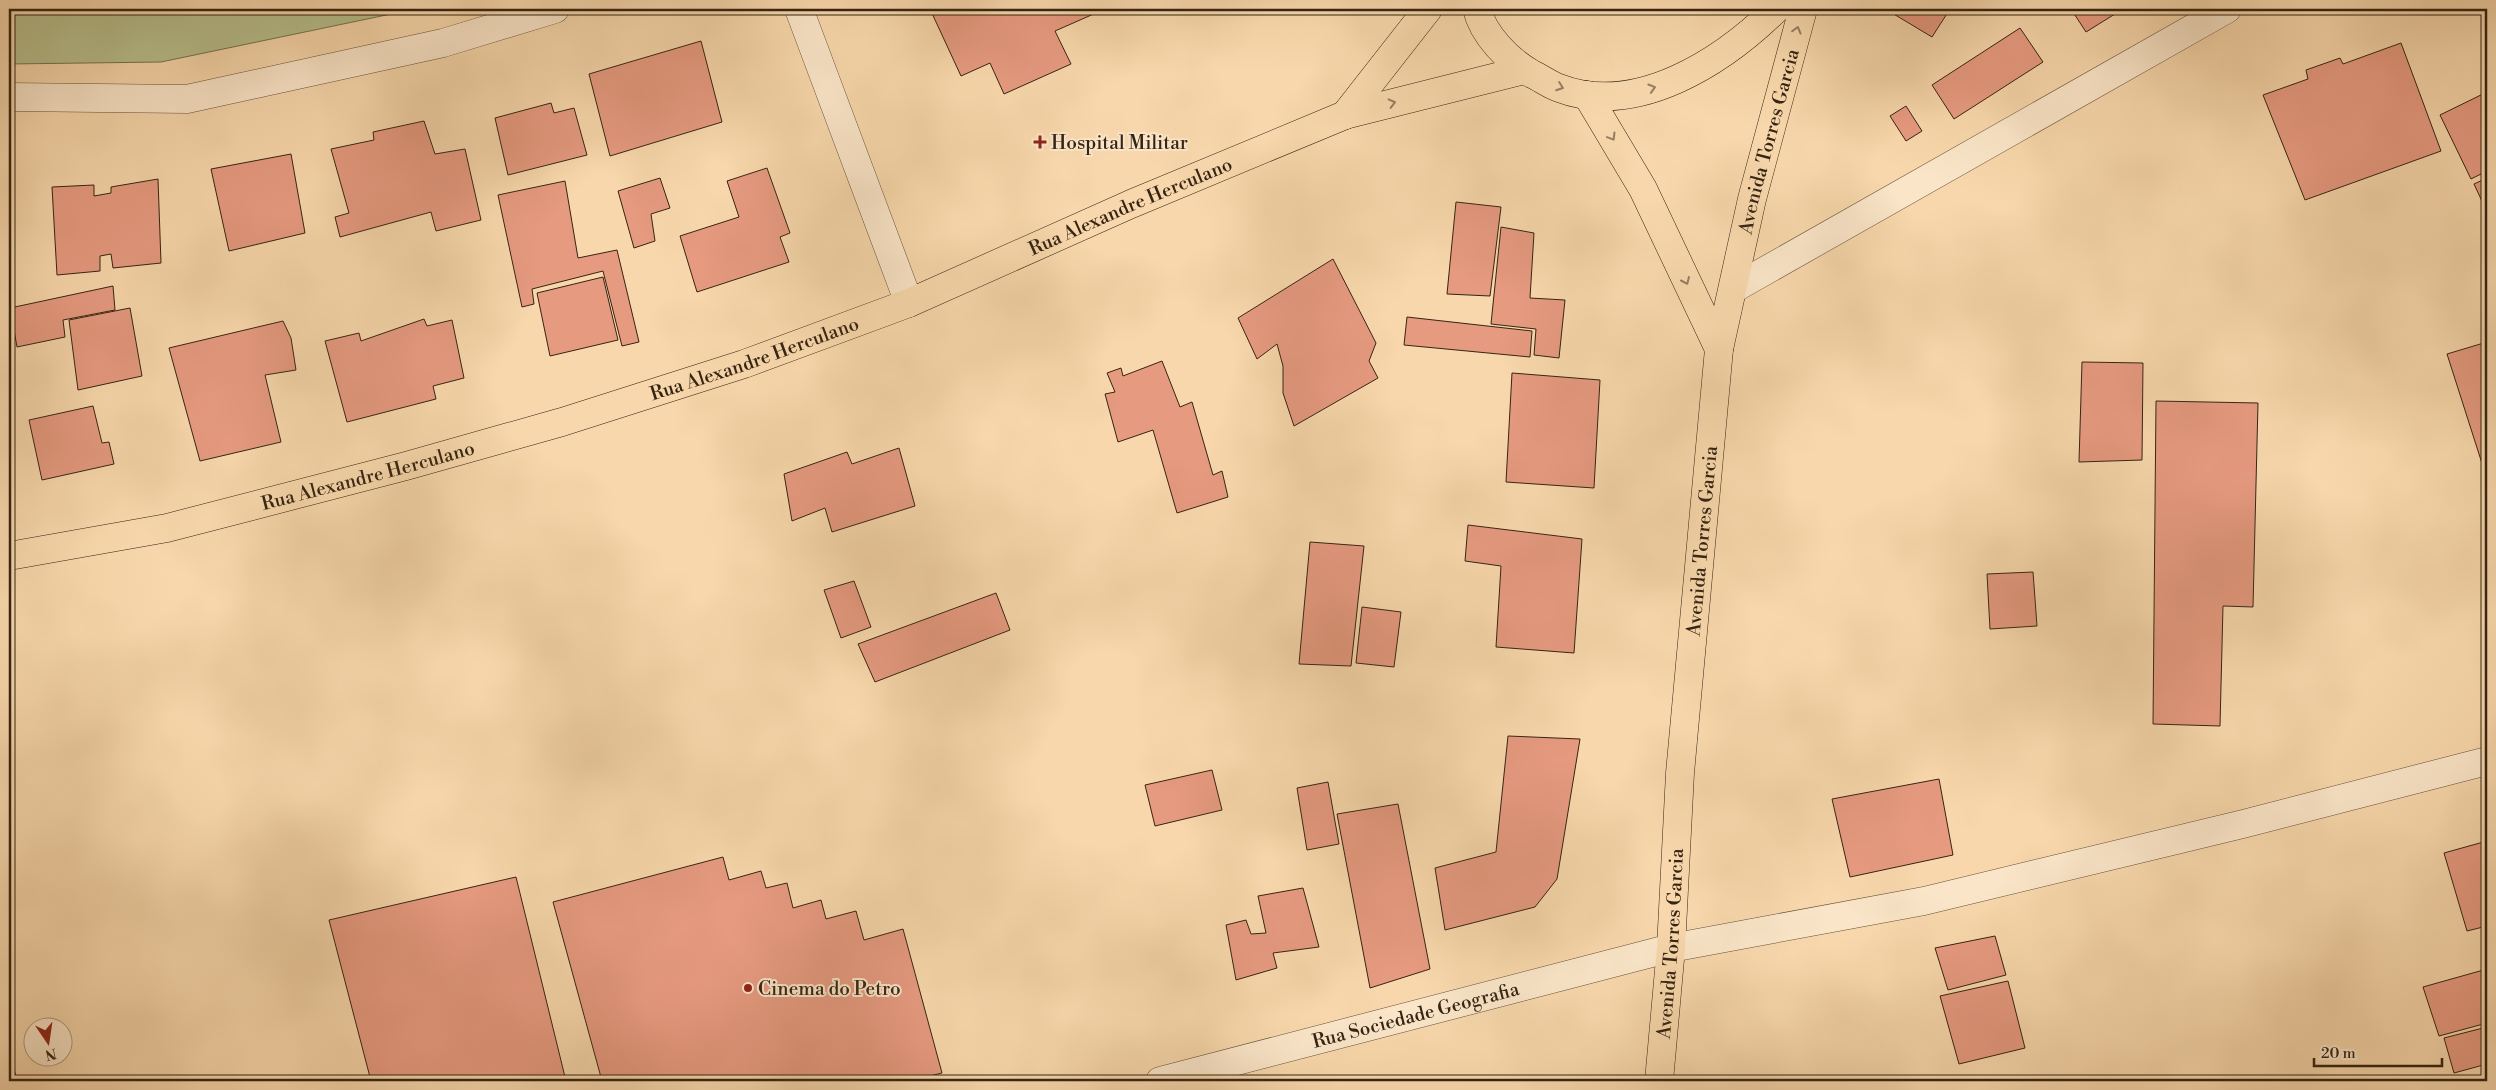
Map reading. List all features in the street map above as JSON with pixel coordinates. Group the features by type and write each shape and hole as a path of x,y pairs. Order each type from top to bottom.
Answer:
{"main road":[{"name":"Rua Alexandre Herculano","path":"9,556 167,528 406,466 569,419 744,364 909,303 1131,204 1345,115 1428,9"},
{"path":"1477,9 1485,29 1506,56 1524,70 1558,88 1587,95 1607,96 1635,93 1670,82 1708,64 1748,37 1776,9"},
{"name":"Avenida Torres Garcia","path":"1658,1081 1671,948 1680,773 1719,349 1752,199 1802,9"},
{"path":"1345,115 1524,70"},
{"path":"1587,95 1643,189 1719,349"}],"street":[{"path":"9,97 187,99 444,43 555,9"},
{"path":"799,9 909,303"},
{"path":"1733,289 2227,9"},
{"name":"Rua Sociedade Geografia","path":"1160,1081 1671,948 1924,900 2243,824 2487,761"}],"green space":[{"path":"9,9 415,9 161,62 9,64"}],"building":[{"path":"930,9 1105,9 1055,31 1071,64 1004,94 990,63 961,76"},
{"path":"1895,9 1950,9 1932,37 1892,13"},
{"path":"2071,9 2123,9 2086,32"},
{"path":"2020,28 2043,62 1954,119 1932,85"},
{"path":"701,41 722,122 610,156 589,74"},
{"path":"2401,43 2441,151 2305,200 2263,95 2308,79 2306,70 2340,58 2343,64"},
{"path":"2487,92 2487,171 2471,179 2440,115"},
{"path":"551,103 554,113 574,108 587,155 508,175 495,118"},
{"path":"1906,106 1922,131 1906,141 1890,116"},
{"path":"424,121 435,154 465,149 481,220 436,231 431,212 340,237 335,217 349,213 331,149 374,140 373,132"},
{"path":"291,154 305,233 229,251 211,169"},
{"path":"767,168 790,233 780,237 789,262 697,292 680,236 739,217 727,181"},
{"path":"660,178 670,208 651,214 655,241 634,248 618,191"},
{"path":"2487,178 2487,212 2474,184"},
{"path":"158,179 161,263 113,268 111,254 100,256 100,271 57,275 52,187 94,185 94,196 111,193 111,187"},
{"path":"565,181 578,258 617,250 639,342 622,346 603,271 532,289 534,304 522,307 498,195"},
{"path":"1456,202 1501,207 1490,296 1447,294"},
{"path":"1501,227 1534,233 1530,298 1565,300 1559,358 1534,355 1536,329 1491,324"},
{"path":"1333,259 1376,343 1369,361 1378,378 1294,426 1283,393 1283,366 1277,344 1257,359 1238,318"},
{"path":"603,277 618,340 550,356 537,293"},
{"path":"113,286 115,310 63,320 65,337 17,347 10,308"},
{"path":"130,308 142,376 78,390 69,320"},
{"path":"1407,317 1532,331 1530,357 1404,345"},
{"path":"424,319 427,326 452,320 464,378 433,386 436,399 347,422 325,341 359,333 361,341"},
{"path":"283,321 291,338 296,370 265,375 281,442 200,461 169,348"},
{"path":"2487,342 2487,479 2447,354"},
{"path":"1162,361 1180,407 1192,402 1213,475 1222,471 1228,497 1177,513 1153,430 1118,442 1105,394 1115,392 1107,373 1121,368 1123,376"},
{"path":"2082,362 2143,363 2142,460 2079,462"},
{"path":"1512,373 1600,380 1594,488 1506,482"},
{"path":"2156,401 2258,403 2253,607 2223,606 2220,726 2153,724"},
{"path":"93,406 102,443 109,442 114,464 42,480 29,420"},
{"path":"899,448 915,506 832,532 825,508 792,521 784,474 847,452 852,464"},
{"path":"1468,525 1582,539 1574,653 1496,647 1501,566 1465,561"},
{"path":"1310,542 1364,546 1351,666 1299,664"},
{"path":"2033,572 2037,626 1990,629 1987,574"},
{"path":"854,581 871,627 841,638 824,590"},
{"path":"996,593 1010,630 875,682 858,644"},
{"path":"1362,607 1401,612 1394,667 1356,663"},
{"path":"1508,736 1580,739 1557,879 1535,907 1445,930 1435,868 1496,852"},
{"path":"1212,770 1222,810 1155,826 1145,785"},
{"path":"1939,779 1953,855 1850,877 1832,799"},
{"path":"1328,782 1339,844 1307,850 1297,788"},
{"path":"1398,804 1430,969 1370,988 1337,814"},
{"path":"2487,841 2487,926 2467,931 2444,853"},
{"name":"Cinema do Petro","path":"723,857 729,880 761,871 766,888 787,883 793,908 821,900 826,919 856,911 864,940 903,929 942,1073 910,1081 602,1081 553,902"},
{"path":"516,877 566,1081 371,1081 329,920"},
{"path":"1303,888 1319,947 1273,953 1277,968 1236,980 1226,925 1246,920 1251,934 1266,933 1258,896"},
{"path":"1995,936 2006,975 1948,990 1935,948"},
{"path":"2487,969 2487,1023 2439,1036 2423,987"},
{"path":"2008,981 2025,1048 1959,1064 1940,996"},
{"path":"2487,1027 2487,1064 2454,1073 2444,1038"},
{"path":"9,1048 17,1081 9,1081"}],"place":[{"name":"Hospital Militar","path":"1040,142"},
{"name":"Cinema do Petro","path":"748,988"}]}
